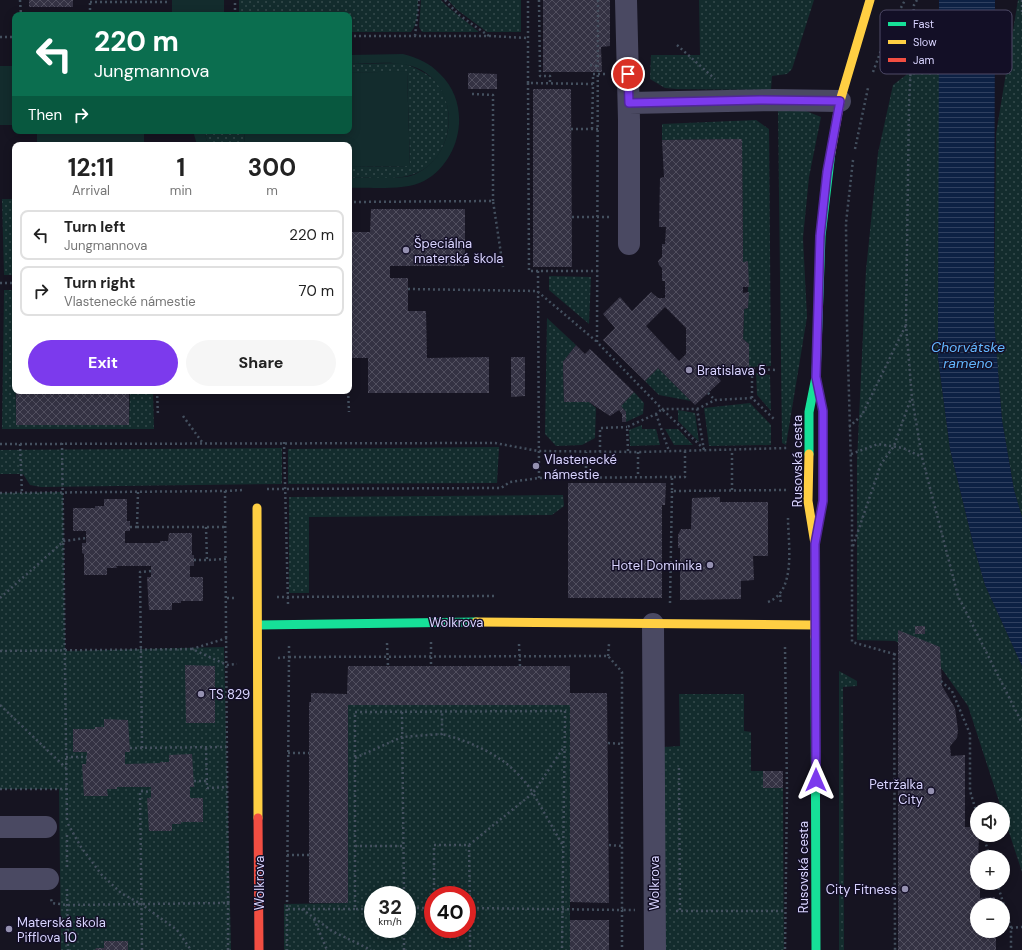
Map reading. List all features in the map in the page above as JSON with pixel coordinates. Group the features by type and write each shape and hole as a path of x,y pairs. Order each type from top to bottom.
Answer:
{"street":[{"path":"626,0 629,103 629,244"},
{"name":"Rusovská cesta","path":"816,950 815,544 808,501 809,412 816,377 820,236 827,172 840,101 870,0"},
{"path":"629,103 730,100 840,101"},
{"name":"Rusovská cesta","path":"816,377 820,398"},
{"name":"Wolkrova","path":"257,508 260,950"},
{"name":"Rusovská cesta","path":"815,544 820,516"},
{"name":"Wolkrova","path":"258,624 519,622 815,625"},
{"name":"Wolkrova","path":"653,624 655,950"},
{"path":"0,827 56,824"},
{"path":"0,879 48,879"}],"path":[{"path":"20,0 20,12"},
{"path":"90,12 90,1 168,2 168,0"},
{"path":"235,0 235,12"},
{"path":"415,36 419,0"},
{"path":"445,0 460,16 490,36"},
{"path":"528,0 529,271 598,271"},
{"path":"539,0 540,76 550,76 550,84"},
{"path":"597,342 598,0"},
{"path":"900,10 905,0"},
{"path":"914,10 914,5 917,0"},
{"path":"1022,0 1022,14"},
{"path":"352,36 490,36 527,38"},
{"path":"0,37 12,37"},
{"path":"677,45 722,87 730,100"},
{"path":"871,79 880,54"},
{"path":"590,66 598,66"},
{"path":"592,129 593,74 602,74"},
{"path":"910,74 906,325 912,398 922,457 958,596 1022,723"},
{"path":"528,83 593,84"},
{"path":"869,85 852,162 846,223 849,427 851,454 852,642 898,656"},
{"path":"472,94 493,95 493,201 503,267"},
{"path":"571,129 598,129"},
{"path":"352,202 493,201"},
{"path":"572,217 598,217"},
{"path":"538,271 539,478"},
{"path":"0,283 12,283"},
{"path":"408,289 537,291 597,342 704,450"},
{"path":"849,427 862,415 906,325"},
{"path":"752,398 752,369 777,370"},
{"path":"708,393 715,400"},
{"path":"157,394 158,416"},
{"path":"348,394 349,412"},
{"path":"600,452 600,428 627,427 656,414 662,409 697,409 715,400 752,398 776,420"},
{"path":"852,549 881,464 894,446 912,398"},
{"path":"697,409 704,450"},
{"path":"656,414 669,451"},
{"path":"183,416 203,443"},
{"path":"627,427 628,451"},
{"path":"284,442 289,624 287,950"},
{"path":"0,444 284,442 496,443 538,451 586,452 788,449"},
{"path":"0,789 67,788 62,443"},
{"path":"20,444 22,493"},
{"path":"788,444 788,454"},
{"path":"851,454 878,444 903,448 922,457"},
{"path":"263,490 500,488 510,482 539,478 685,477 685,450"},
{"path":"586,452 586,478"},
{"path":"638,452 638,477"},
{"path":"732,454 732,491"},
{"path":"670,608 672,477"},
{"path":"787,483 787,498"},
{"path":"0,493 248,490"},
{"path":"672,491 787,490"},
{"path":"225,491 228,747 228,950"},
{"path":"137,527 138,492"},
{"path":"765,603 780,595 786,586 788,577 788,514"},
{"path":"130,527 226,527"},
{"path":"206,527 207,560"},
{"path":"0,598 64,542 86,538"},
{"path":"194,560 226,559"},
{"path":"142,748 140,572 151,572"},
{"path":"780,595 784,625 785,950"},
{"path":"227,598 288,596 497,596"},
{"path":"0,651 65,652 192,649 227,638"},
{"path":"192,649 227,665"},
{"path":"894,654 895,950"},
{"path":"289,657 608,656 622,672 622,950"},
{"path":"941,681 952,691 970,734 970,791 973,802"},
{"path":"0,705 66,768"},
{"path":"355,909 355,712 564,711 562,950"},
{"path":"402,712 404,886"},
{"path":"442,712 442,734"},
{"path":"355,758 402,737 442,734 466,740 502,759 528,786 563,846"},
{"path":"608,743 623,744"},
{"path":"434,886 434,845 469,845 533,793 564,746"},
{"path":"130,748 228,747"},
{"path":"206,748 207,788 228,787"},
{"path":"288,753 309,753"},
{"path":"66,757 87,758"},
{"path":"679,768 680,911"},
{"path":"194,781 207,781"},
{"path":"142,950 140,792 151,792"},
{"path":"56,824 81,847 101,874 121,893 141,904 177,930 191,950"},
{"path":"468,886 469,845"},
{"path":"609,845 622,846"},
{"path":"355,846 404,846"},
{"path":"287,855 309,855"},
{"path":"999,890 1011,928 1011,950"},
{"path":"52,903 228,903"},
{"path":"476,908 786,911"},
{"path":"287,909 364,909"},
{"path":"302,909 332,931 372,950"},
{"path":"314,918 327,950"},
{"path":"1011,928 1022,927"},
{"path":"404,938 404,950"},
{"path":"469,938 470,950"}],"green space":[{"path":"172,0 224,0 224,12 172,12"},
{"path":"239,0 418,0 417,17 411,32 352,32 352,12 239,12"},
{"path":"421,0 441,0 479,32 422,32 419,27"},
{"path":"448,0 521,0 521,32 487,32 456,9"},
{"path":"699,0 814,0 792,69 787,74 772,76 771,90 665,88 650,79 651,55 700,55"},
{"path":"1018,0 1022,0 1022,517 1014,490 1002,420 994,321 996,134 1006,74 1012,74 1012,37"},
{"path":"403,54 419,59 432,67 450,86 456,100 459,116 458,131 454,146 447,160 437,172 424,181 407,186 388,188 352,188 352,178 410,176 425,169 436,158 444,144 448,129 449,114 445,99 438,85 426,73 408,65 389,63 352,64 352,55"},
{"path":"403,63 420,70 431,77 439,85 446,101 448,112 449,124 447,135 438,156 421,171 404,177 395,178 352,178 352,167 410,166 407,72 352,73 352,64"},
{"path":"0,66 12,66 12,125 0,125"},
{"path":"407,71 410,166 352,167 352,142 245,142 244,134 352,134 352,73"},
{"path":"907,74 940,74 938,358 950,449 974,547 985,585 1022,666 1022,872 1010,835 1010,802 999,802 968,706 937,662 895,641 857,640 857,461 866,270 878,153 893,85"},
{"path":"778,110 806,111 821,117 809,177 803,238 807,317 786,445 782,443"},
{"path":"756,120 769,129 771,366 749,367 749,344 743,339 744,309 748,308 748,262 743,262 742,139 662,140 662,124"},
{"path":"37,134 144,134 144,142 37,142"},
{"path":"194,134 205,134 207,142 196,142"},
{"path":"205,134 244,134 245,142 207,142"},
{"path":"2,199 12,199 12,275 4,275"},
{"path":"549,276 591,277 589,324 549,290"},
{"path":"4,290 12,290 12,394 16,394 16,425 129,425 130,394 153,394 154,429 2,429"},
{"path":"547,318 576,345 563,362 564,402 589,402 596,408 595,438 582,445 556,446 545,434"},
{"path":"658,368 691,401 659,395 645,381"},
{"path":"756,373 770,375 771,411 757,395"},
{"path":"634,392 644,403 643,414 626,422 626,412 621,406"},
{"path":"750,403 771,425 771,445 709,446 704,408"},
{"path":"678,410 695,413 699,442 678,421"},
{"path":"642,425 642,429 656,429 660,445 630,446 629,430"},
{"path":"665,429 678,429 693,445 674,445"},
{"path":"499,447 497,483 288,484 288,449"},
{"path":"282,448 282,484 41,487 30,485 23,474 0,474 0,450"},
{"path":"63,492 65,651 224,647 231,950 61,950 59,789 0,789 0,493"},
{"path":"563,495 564,506 552,515 309,517 309,593 289,593 289,497"},
{"path":"839,671 857,681 857,686 843,687 844,950 839,950"},
{"path":"679,694 744,694 744,731 751,732 751,771 763,771 763,788 783,788 784,950 664,950 664,747 680,746"},
{"path":"348,705 570,705 570,950 284,950 284,904 348,903"}],"water":[{"name":"Chorvátske rameno","path":"939,0 995,0 995,10 939,10"},
{"name":"Chorvátske rameno","path":"939,74 995,74 994,321 1002,420 1014,490 1022,517 1022,666 985,585 974,547 950,449 938,358"}],"building":[{"path":"29,0 73,0 73,7 29,7"},
{"path":"543,0 610,0 610,46 601,47 602,72 543,72"},
{"path":"468,73 497,74 497,89 468,89"},
{"path":"533,89 571,89 572,267 533,267"},
{"path":"742,139 743,262 748,261 749,287 743,287 743,293 749,292 748,308 744,309 743,339 749,344 749,367 714,367 711,370 721,381 695,405 658,368 645,381 603,340 615,328 603,314 620,297 632,311 651,292 658,298 665,298 665,281 662,281 662,268 658,261 662,257 662,244 665,244 666,227 659,227 660,178 664,177 662,140","holes":["665,307 686,328 686,354 679,361 646,326"]},
{"path":"371,209 465,209 465,266 390,266 390,278 408,278 408,311 426,311 427,358 489,357 489,393 368,393 368,358 352,358 352,232 370,232"},
{"path":"576,345 585,354 590,349 634,392 621,406 626,412 626,422 622,422 622,414 619,410 610,416 589,402 564,402 563,362"},
{"path":"511,357 525,357 525,396 511,397"},
{"path":"16,394 129,394 129,425 16,425"},
{"path":"568,483 666,483 665,505 662,505 662,598 568,598"},
{"name":"Hotel Dominika","path":"720,497 720,502 768,502 768,556 753,556 754,580 741,581 741,599 680,600 680,548 678,548 678,535 681,529 691,529 692,498"},
{"path":"104,499 127,499 127,521 130,521 130,531 125,531 125,543 160,543 160,541 168,541 169,533 192,533 192,555 194,555 194,566 190,566 190,577 203,577 203,601 181,601 181,603 172,603 172,610 149,610 147,577 151,577 151,566 116,566 117,568 107,568 107,575 84,575 84,554 82,553 82,543 86,543 86,531 73,531 73,508 95,508 95,506 104,506"},
{"path":"915,626 925,626 925,634 915,634"},
{"name":"Petržalka City","path":"898,630 940,647 942,686 955,708 958,730 957,738 950,746 951,756 965,755 965,827 970,827 970,842 979,842 978,850 970,850 970,890 980,890 980,898 970,898 970,938 996,938 996,950 898,950"},
{"name":"TS 829","path":"185,665 215,666 215,723 186,723"},
{"path":"348,666 570,666 570,693 607,693 609,903 570,902 570,705 348,705 348,903 309,903 309,702 311,702 311,693 347,694"},
{"path":"104,719 128,720 130,752 125,752 125,764 169,762 169,755 192,754 194,787 190,787 190,798 203,798 203,822 181,822 181,824 172,824 172,831 149,831 147,798 151,798 151,787 117,787 117,789 107,789 108,796 84,796 82,764 86,764 87,752 73,752 73,729 95,729 95,727 104,727"},
{"path":"763,771 783,771 783,788 763,788"},
{"path":"570,920 609,920 609,950 570,950"},
{"path":"104,941 128,941 128,950 95,950 96,948 104,948"}],"traffic: fast":[{"path":"809,454 809,412 816,377 821,236 831,152"},
{"path":"258,625 476,622"},
{"path":"815,637 816,950"}],"traffic: slow":[{"path":"831,152 840,101 870,0"},
{"path":"809,454 808,501 815,544 815,637"},
{"path":"257,508 258,818"},
{"path":"476,622 815,625"}],"traffic: jam":[{"path":"258,818 259,950"}],"place":[{"name":"Špeciálna materská škola","path":"406,250"},
{"name":"Bratislava 5","path":"689,370"},
{"name":"Vlastenecké námestie","path":"536,466"},
{"name":"Hotel Dominika","path":"710,565"},
{"name":"TS 829","path":"201,694"},
{"name":"Petržalka City","path":"931,791"},
{"name":"City Fitness","path":"905,889"},
{"name":"Materská škola Pifflova 10","path":"9,929"}],"route":[{"path":"628,74 629,103 730,100 840,101 827,172 820,236 816,377 823,411 823,501 815,544 816,780"}]}
